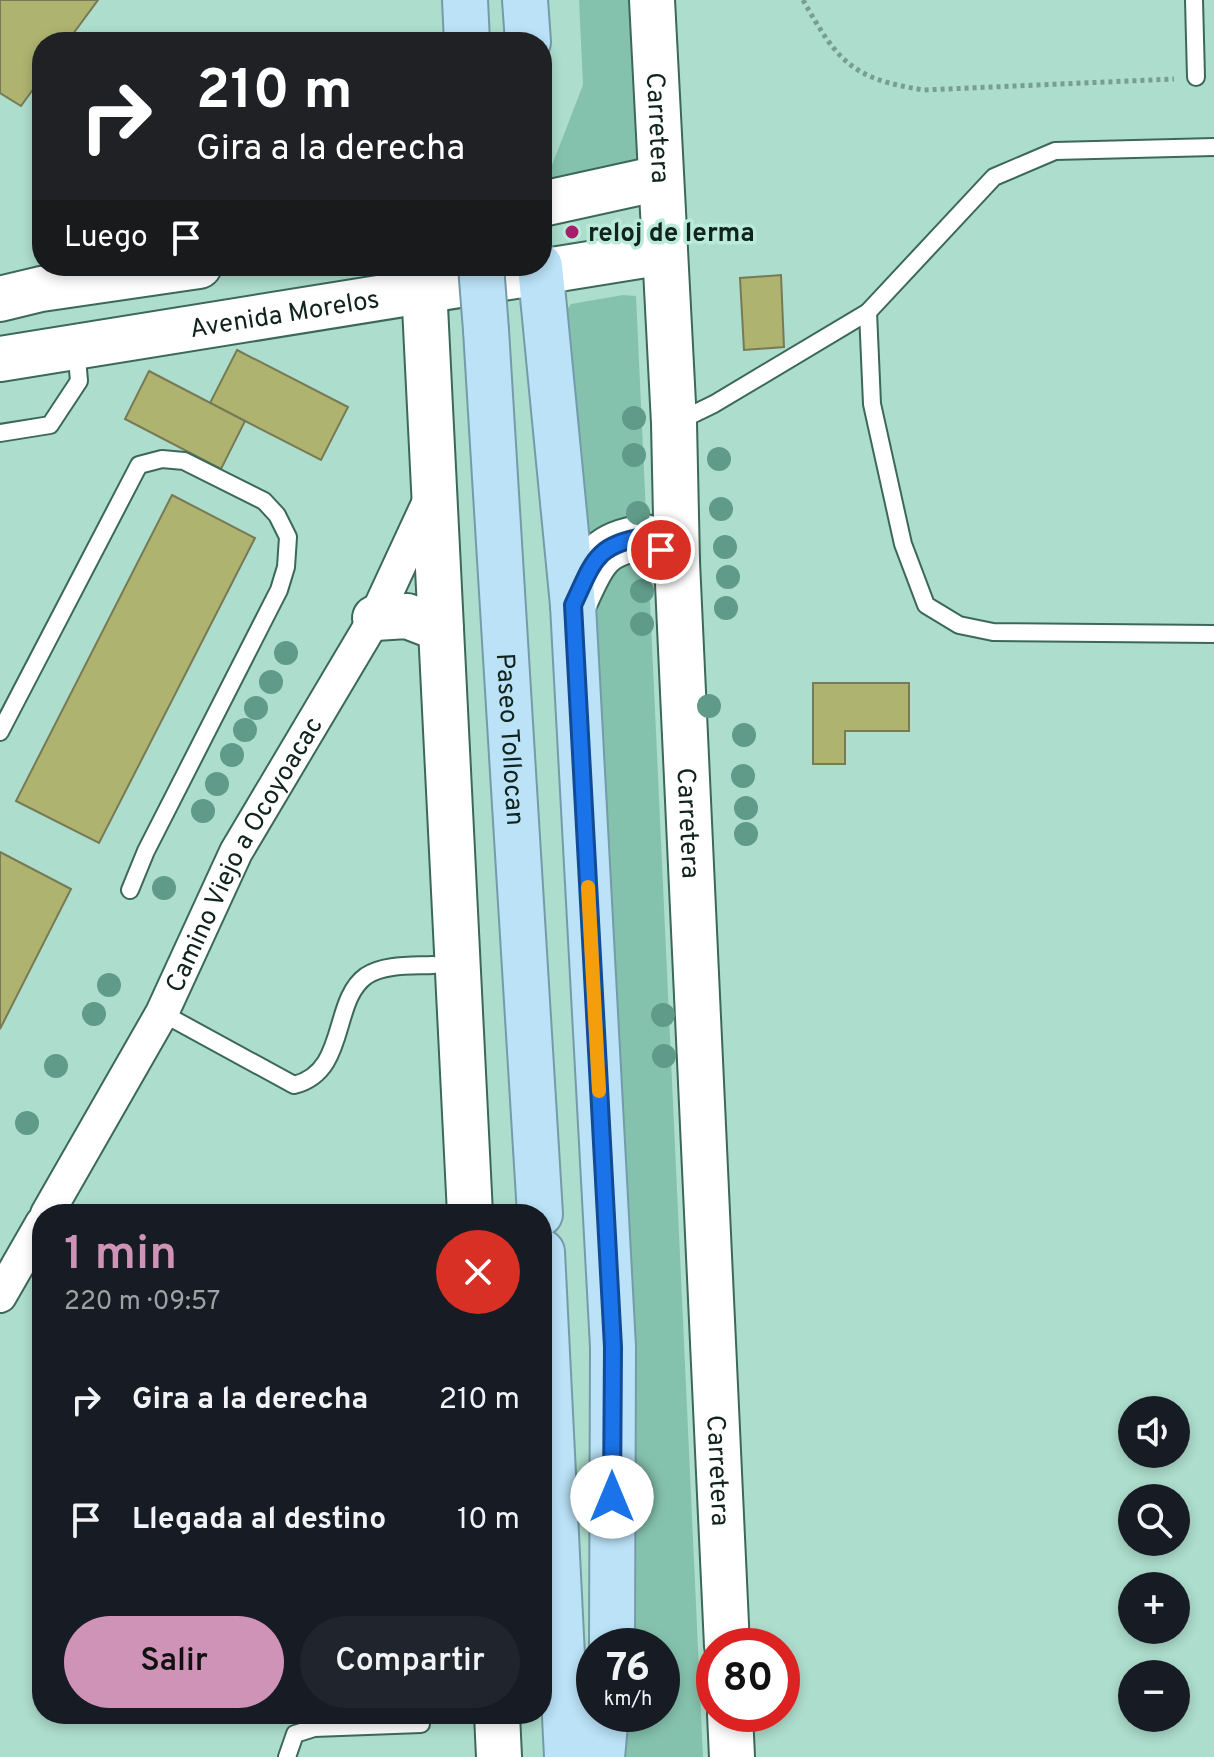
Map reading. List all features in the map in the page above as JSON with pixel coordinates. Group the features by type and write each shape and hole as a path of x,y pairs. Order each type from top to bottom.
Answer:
{"highway":[{"path":"465,0 467,32"},
{"path":"525,0 527,32"},
{"name":"Paseo Tollocan","path":"482,276 539,1204"},
{"path":"541,276 573,605 613,1347 612,1628"},
{"path":"552,1454 567,1757"},
{"path":"602,1757 604,1732"}],"main road":[{"name":"Carretera","path":"652,0 674,423 677,562 726,1628"},
{"path":"552,202 660,178"},
{"name":"Avenida Morelos","path":"552,267 664,252"},
{"path":"36,285 113,276"},
{"name":"Avenida Morelos","path":"0,359 76,346 353,283 450,276"},
{"path":"424,278 470,1204"},
{"path":"573,605 596,556 616,541 645,537 677,562"},
{"path":"375,618 407,616 441,629"},
{"path":"497,1724 499,1757"},
{"path":"731,1732 732,1757"}],"street":[{"name":"Camino Viejo a Ocoyoacac","path":"53,1204 162,1013 236,852 375,618 434,492"},
{"path":"0,1296 32,1240"}],"lane":[{"path":"1194,0 1196,77"},
{"path":"674,423 714,404 868,312 994,177 1055,151 1214,147"},
{"path":"868,312 872,404 903,544 926,605 959,625 993,632 1214,634"},
{"path":"0,433 50,425 79,381 76,346"},
{"path":"0,732 139,465 162,459 184,461 264,501 277,515 288,537 286,567 279,590 146,851 130,890"},
{"path":"162,1013 294,1085 312,1077 330,1058 356,986 367,975 388,968 433,965"},
{"path":"287,1757 295,1734 314,1728 421,1724"}],"path":[{"path":"803,0 848,67 883,84 924,90 1196,77"}],"green space":[{"path":"579,0 654,0 660,185 552,190 552,165 583,85"},
{"path":"623,295 636,296 697,1628 696,1732 702,1732 703,1757 624,1757 626,1732 680,1732 680,1628 627,1628 561,318 571,304"}],"building":[{"path":"0,0 98,0 74,32 32,32 32,91 21,106 0,93"},
{"path":"781,275 784,347 744,350 740,278"},
{"path":"237,350 348,407 321,460 210,403"},
{"path":"149,371 245,421 221,469 125,419"},
{"path":"172,495 255,538 99,843 16,801"},
{"path":"813,683 909,683 909,731 845,731 845,764 813,764"},
{"path":"0,852 71,889 0,1029"}],"slow traffic":[{"path":"588,887 599,1091"}],"place":[{"name":"reloj de lerma","path":"572,232"}],"route":[{"path":"612,1497 613,1347 573,605 596,556 616,541 645,537 661,550"}]}
